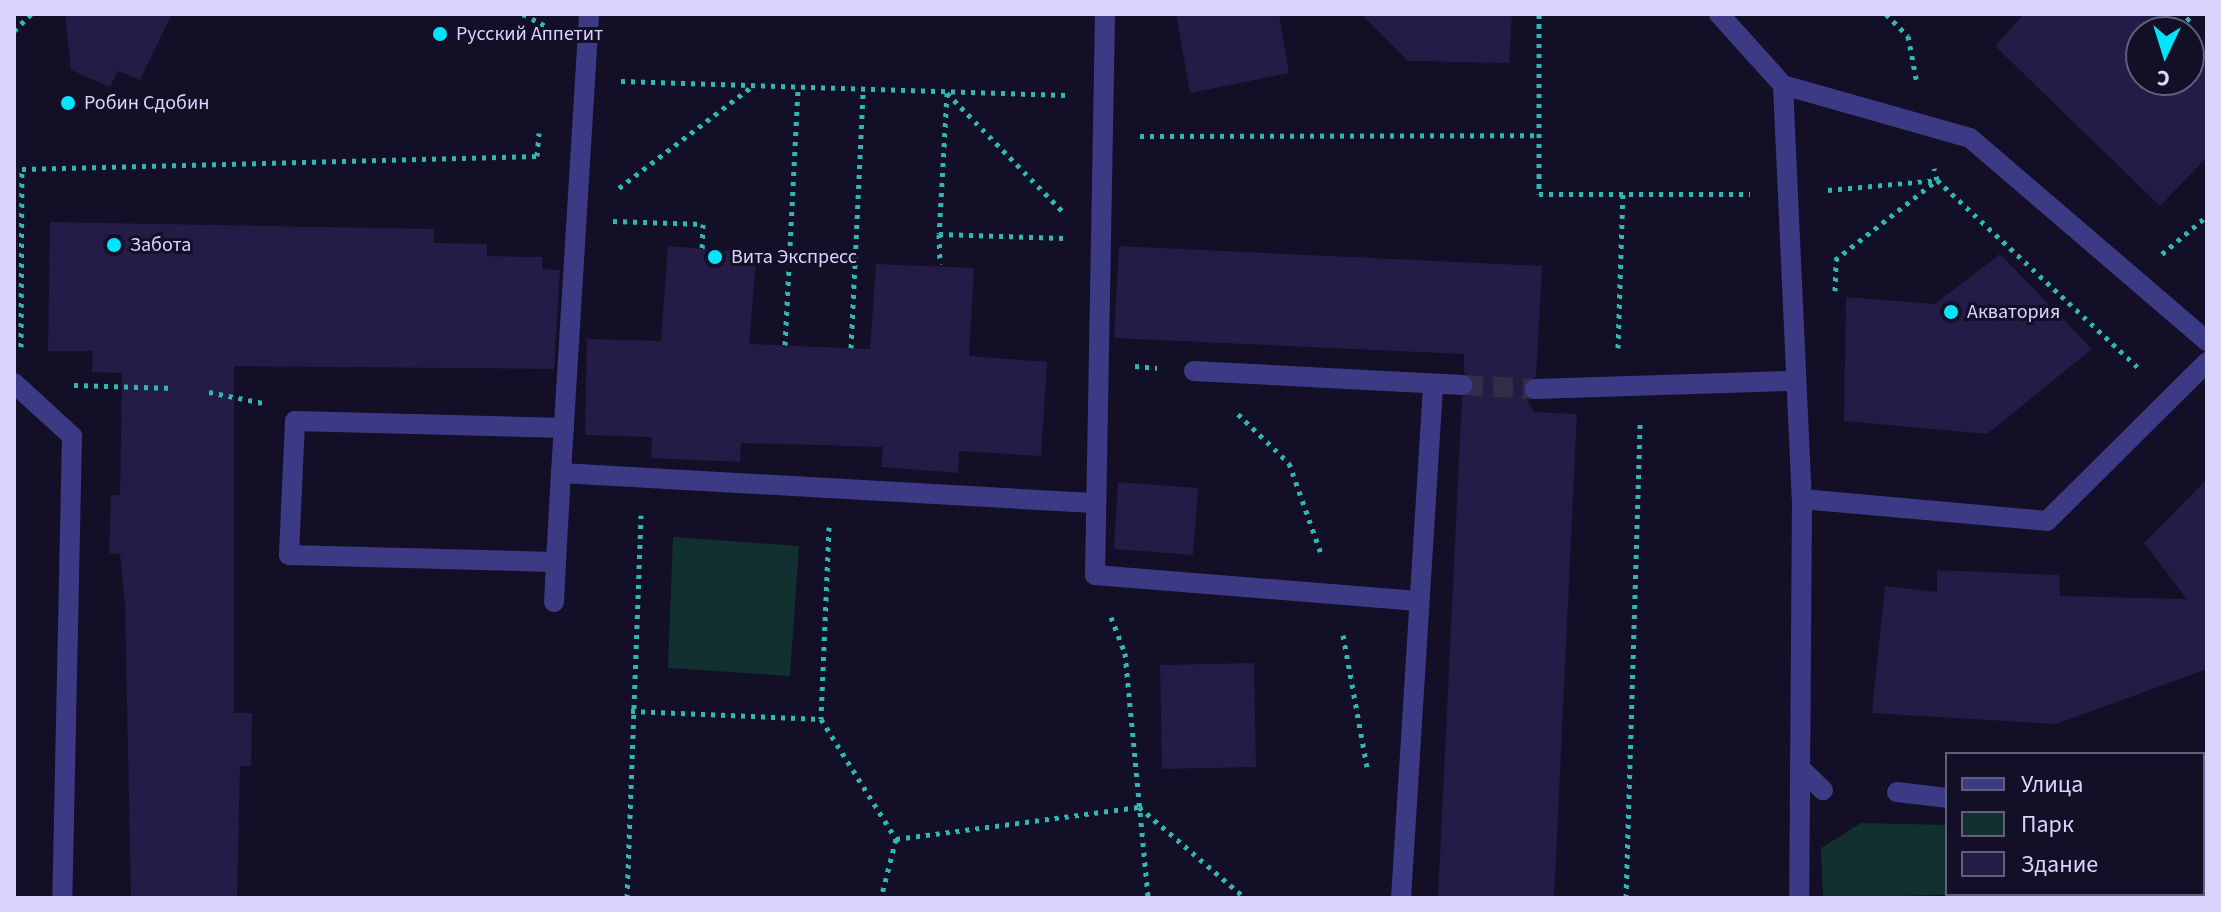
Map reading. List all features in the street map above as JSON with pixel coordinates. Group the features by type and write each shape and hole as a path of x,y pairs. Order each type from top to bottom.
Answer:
{"street":[{"path":"554,602 589,14"},
{"path":"1105,14 1106,95 1096,242 1095,575 1418,601"},
{"path":"1719,14 1783,85 1970,138 2207,341"},
{"path":"1783,85 1792,381 1802,499 1799,898"},
{"path":"1802,499 2047,521 2167,398 2207,362"},
{"path":"1194,371 1433,387 1463,385"},
{"path":"1535,389 1792,381"},
{"path":"17,383 72,436 62,898"},
{"path":"1401,898 1433,387"},
{"path":"556,562 289,555 295,421 564,428"},
{"path":"561,473 1093,503"},
{"path":"1800,768 1823,790"},
{"path":"1897,792 1945,798"}],"path":[{"path":"14,31 31,14"},
{"path":"523,14 546,24 545,38"},
{"path":"1539,14 1539,194"},
{"path":"585,80 798,91 1106,95"},
{"path":"577,220 751,87"},
{"path":"785,345 798,91"},
{"path":"851,348 863,91"},
{"path":"940,264 947,93"},
{"path":"947,93 1096,242"},
{"path":"1138,136 1539,135"},
{"path":"14,168 581,156"},
{"path":"22,169 17,383 173,388"},
{"path":"1789,271 1836,260 1937,180 2088,314 2167,398"},
{"path":"1617,386 1623,193"},
{"path":"577,220 703,224 702,249"},
{"path":"939,234 1096,242"},
{"path":"1626,898 1641,386"},
{"path":"209,392 251,396 295,421"},
{"path":"627,898 631,711 644,478"},
{"path":"831,488 821,719 896,839 881,898"},
{"path":"1095,575 1125,653 1148,898"},
{"path":"631,711 821,719"},
{"path":"896,839 1139,807 1245,898"}],"green space":[{"path":"673,537 799,546 790,676 668,668"},
{"path":"1861,823 1945,825 1945,895 1823,898 1821,848"},
{"path":"2205,870 2207,898 2028,898 2205,896"}],"building":[{"path":"65,14 172,14 140,80 118,71 110,87 71,70"},
{"path":"1176,14 1279,14 1289,73 1190,93"},
{"path":"1361,14 1512,14 1509,63 1408,61"},
{"path":"2024,14 2165,14 2167,16 2125,16 2125,96 2205,96 2205,52 2207,157 2160,206 1995,46"},
{"path":"50,222 434,229 434,243 487,244 487,256 542,257 542,269 560,270 554,369 234,366 234,713 252,713 251,766 240,766 237,898 131,898 125,605 120,554 109,553 111,495 120,495 122,373 92,372 93,351 48,351"},
{"path":"668,246 757,253 749,344 870,349 876,264 974,268 969,356 1047,362 1041,456 959,451 958,473 881,467 883,447 741,443 740,462 651,458 652,437 585,435 587,339 661,341"},
{"path":"1119,246 1542,266 1536,376 1522,390 1534,412 1577,414 1554,898 1438,898 1462,398 1476,385 1464,372 1464,354 1114,338"},
{"path":"2000,254 2092,349 1987,434 1844,421 1846,297 1935,304"},
{"path":"2207,479 2207,669 2056,724 1872,713 1885,586 1937,592 1937,570 2059,575 2060,596 2187,599 2144,543"},
{"path":"1118,482 1198,488 1193,555 1114,549"},
{"path":"1254,663 1256,767 1162,769 1160,665"}],"tunnel":[{"path":"1463,385 1535,389"}],"place":[{"name":"Русский Аппетит","path":"440,34"},
{"name":"Робин Сдобин","path":"68,103"},
{"name":"Забота","path":"114,245"},
{"name":"Вита Экспресс","path":"715,257"},
{"name":"Акватория","path":"1951,312"}]}
